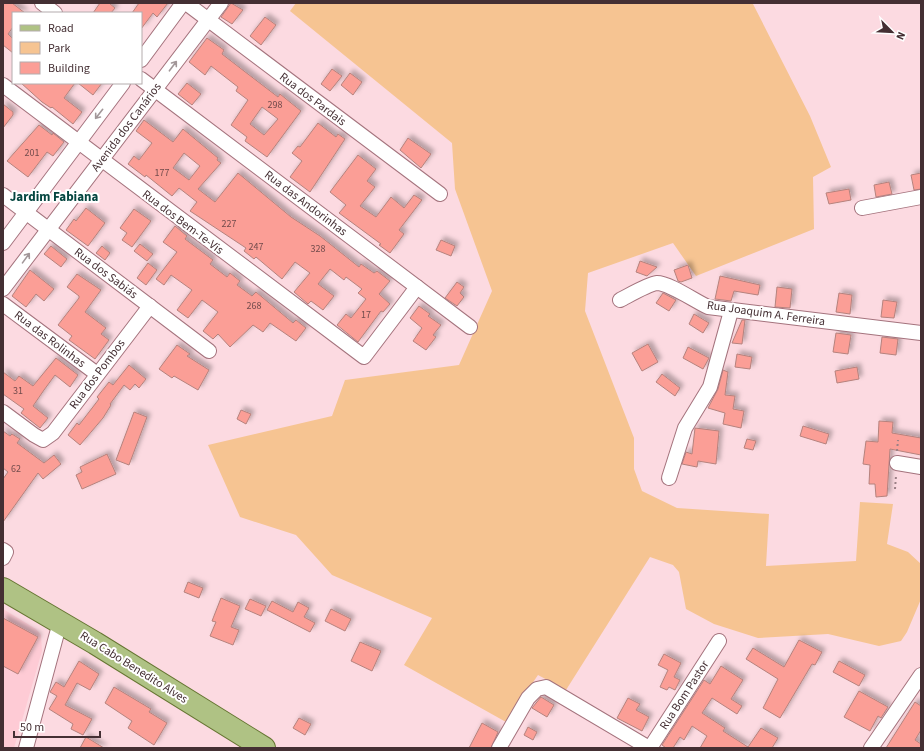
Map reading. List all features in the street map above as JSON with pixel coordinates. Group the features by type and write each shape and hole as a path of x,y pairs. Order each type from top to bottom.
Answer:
{"main road":[{"name":"Rua Cabo Benedito Alves","path":"3,589 60,622 264,748"}],"street":[{"path":"42,3 54,12"},
{"path":"142,59 185,3"},
{"name":"Rua dos Pardais","path":"185,3 440,194"},
{"name":"Avenida dos Canários","path":"3,290 221,3"},
{"name":"Rua das Andorinhas","path":"142,80 470,327"},
{"path":"3,243 122,84"},
{"name":"Rua dos Bem-Te-Vis","path":"3,85 364,357 417,287"},
{"name":"Rua dos Sabiás","path":"3,196 209,351"},
{"path":"862,208 921,197"},
{"name":"Rua Joaquim A. Ferreira","path":"620,300 656,283 671,286 690,299 708,306 731,311 921,333"},
{"name":"Rua das Rolinhas","path":"3,304 97,374"},
{"name":"Rua dos Pombos","path":"3,412 43,440 53,433 150,306"},
{"path":"669,478 685,428 710,387 731,311"},
{"path":"897,463 921,467"},
{"path":"3,550 6,552 3,558"},
{"path":"31,746 60,622"},
{"name":"Rua Bom Pastor","path":"649,748 719,641"},
{"path":"871,748 921,675"},
{"path":"499,748 528,698 537,689 546,687 649,748"}],"shaded area":[{"path":"3,609 36,629 41,635 42,651 14,748 3,748"}],"green space":[{"path":"296,3 754,3 753,4 810,116 831,167 813,177 814,229 696,276 673,243 588,273 585,311 634,438 634,469 642,491 677,508 769,514 766,566 856,561 860,502 893,504 887,544 908,552 921,564 921,599 907,632 901,641 879,646 828,634 758,638 714,624 686,609 679,572 673,565 650,557 566,690 538,675 506,722 404,665 432,618 332,575 296,535 240,517 208,445 332,416 345,380 459,365 492,291 455,189 452,143 290,11"}],"building":[{"path":"3,3 12,3 24,12 12,12 12,28 8,34 12,38 12,52 3,45"},
{"path":"100,3 109,3 115,8 112,12 94,12"},
{"path":"139,3 168,3 157,17 153,13 142,28 142,12 133,12"},
{"path":"231,3 243,10 232,24 221,17"},
{"path":"265,17 276,25 261,45 250,36"},
{"path":"207,38 224,50 222,54 278,97 280,94 301,111 267,157 245,141 247,137 231,125 248,100 236,91 238,87 211,66 205,75 189,62","holes":["262,107 278,119 264,135 250,124"]},
{"path":"332,69 342,76 330,91 321,84"},
{"path":"350,73 362,82 353,95 341,85"},
{"path":"187,83 201,94 192,105 178,94"},
{"path":"22,84 74,84 64,98 82,112 73,124 52,107 51,108"},
{"path":"79,84 101,84 93,95"},
{"path":"3,104 13,112 13,115 3,128"},
{"path":"144,120 173,142 183,129 218,158 217,160 221,163 198,189 215,202 238,173 291,217 320,236 359,267 361,264 374,273 377,271 390,281 379,294 390,304 383,312 381,311 358,342 337,325 346,314 351,318 366,299 358,293 362,289 346,277 344,280 330,269 318,284 334,296 323,310 311,301 308,304 294,292 310,273 295,262 282,279 256,257 254,259 244,251 246,248 190,211 197,202 179,188 172,196 146,175 145,177 128,164 134,156 139,160 152,143 136,131","holes":["184,153 200,166 189,180 173,168"]},
{"path":"318,123 336,137 338,134 345,139 310,192 290,177 302,161 292,153 298,146 300,147"},
{"path":"39,125 52,135 53,133 64,142 53,156 47,152 28,177 7,161"},
{"path":"408,138 431,154 421,168 400,150"},
{"path":"358,155 376,169 367,181 375,187 360,206 376,217 391,197 404,208 414,195 422,200 399,230 404,234 390,253 379,245 381,244 339,213 346,205 330,192"},
{"path":"921,173 921,189 914,190 911,175"},
{"path":"889,182 892,194 876,197 874,185"},
{"path":"849,189 851,200 829,204 826,193"},
{"path":"86,208 105,223 88,246 66,230 74,219 76,221"},
{"path":"134,209 151,221 132,247 122,240 127,233 120,228"},
{"path":"175,226 187,236 185,239 213,260 210,264 227,277 230,273 240,281 237,285 252,296 256,292 293,323 296,320 306,328 296,341 270,323 263,332 253,325 230,347 218,334 213,339 203,331 218,312 202,300 188,318 177,310 192,290 171,275 164,285 156,279 177,252 163,242"},
{"path":"441,240 455,246 451,256 436,250"},
{"path":"140,244 153,254 147,261 134,251"},
{"path":"51,246 67,259 61,267 44,254"},
{"path":"102,246 110,253 105,260 96,253"},
{"path":"640,261 657,267 647,276 636,272"},
{"path":"148,263 157,270 146,285 137,278"},
{"path":"688,265 692,278 681,282 678,281 674,270"},
{"path":"30,270 54,289 44,301 36,294 26,307 12,296"},
{"path":"77,274 101,290 85,312 106,328 101,334 109,340 95,359 69,340 72,336 58,325 79,298 79,296 67,287"},
{"path":"720,276 760,285 758,295 734,291 731,301 715,299"},
{"path":"457,282 464,287 460,293 464,297 457,306 445,298"},
{"path":"777,287 792,289 790,308 775,307"},
{"path":"663,293 676,300 669,311 656,303"},
{"path":"839,293 852,295 850,314 836,312"},
{"path":"883,300 897,302 894,318 881,317"},
{"path":"419,306 430,314 428,316 441,325 433,335 436,337 426,350 413,341 422,328 410,318"},
{"path":"694,314 709,323 703,333 689,324"},
{"path":"742,320 745,320 742,344 732,343"},
{"path":"836,333 851,335 848,354 833,352"},
{"path":"882,337 898,339 896,355 880,353"},
{"path":"648,344 658,362 642,371 632,353"},
{"path":"177,345 190,354 187,356 209,370 198,390 174,376 172,378 159,369"},
{"path":"688,347 709,358 703,369 683,358"},
{"path":"737,354 752,357 750,369 735,367"},
{"path":"56,358 78,375 70,387 55,375 44,390 33,406 48,418 40,428 21,413 24,409 3,394 3,372 15,381 19,376 33,386"},
{"path":"129,365 146,379 139,388 135,384 130,390 124,385 110,404 111,405 103,418 80,445 68,435 77,423 79,425 99,399 97,397 109,382 113,385"},
{"path":"857,367 859,379 837,383 835,371"},
{"path":"723,370 728,372 725,395 735,396 733,409 744,411 741,428 723,424 725,413 708,408 718,389"},
{"path":"662,374 680,388 675,396 656,382"},
{"path":"241,410 251,414 246,424 237,419"},
{"path":"134,412 147,417 129,465 116,460"},
{"path":"879,421 893,422 892,433 921,438 921,455 890,449 887,496 876,497 875,484 869,484 870,465 863,464 866,441 878,442"},
{"path":"803,426 829,434 826,444 800,436"},
{"path":"695,428 719,431 716,464 698,461 697,467 682,464 686,452 692,454"},
{"path":"3,431 10,436 12,434 20,439 17,443 44,463 54,455 61,464 43,479 38,473 3,522 3,479 8,472 3,468"},
{"path":"747,439 756,441 753,450 744,448"},
{"path":"107,454 116,474 82,489 76,475 82,472 80,467"},
{"path":"188,582 203,588 199,598 184,592"},
{"path":"221,598 240,606 231,627 239,630 233,645 210,636 216,622 212,621"},
{"path":"250,599 266,606 261,616 245,609"},
{"path":"272,601 293,612 298,602 309,608 304,617 315,623 310,632 267,610"},
{"path":"331,609 351,619 345,631 325,621"},
{"path":"3,618 38,637 18,674 3,666"},
{"path":"799,640 822,652 815,665 812,664 780,718 763,708 778,679 746,659 753,648 784,667"},
{"path":"360,642 381,651 372,671 351,661"},
{"path":"664,654 681,663 674,677 680,680 675,690 669,687 667,690 660,687 668,670 658,665"},
{"path":"79,661 99,674 90,690 77,683 65,705 92,719 83,735 71,729 73,724 49,709 57,696 50,692 56,682 64,687"},
{"path":"839,661 865,675 859,686 833,672"},
{"path":"721,666 743,680 731,699 742,706 737,714 712,698 702,713 725,728 723,731 748,747 761,728 778,738 772,748 700,748 707,736 692,726 684,740 680,737 673,748 666,748 662,745 704,680 710,684"},
{"path":"114,687 151,709 149,712 167,723 154,745 128,728 132,721 105,703"},
{"path":"859,691 888,707 881,718 878,716 870,731 844,717"},
{"path":"541,697 554,705 547,717 532,708"},
{"path":"628,698 640,704 636,710 649,717 642,731 617,718"},
{"path":"915,702 921,706 921,730 915,740 921,744 921,748 886,748"},
{"path":"299,718 311,724 305,735 293,728"},
{"path":"482,723 498,732 491,748 469,748"},
{"path":"528,727 537,732 533,740 524,735"},
{"path":"86,737 104,748 80,748"}],"district":[{"name":"Jardim Fabiana","path":"54,196"}]}
